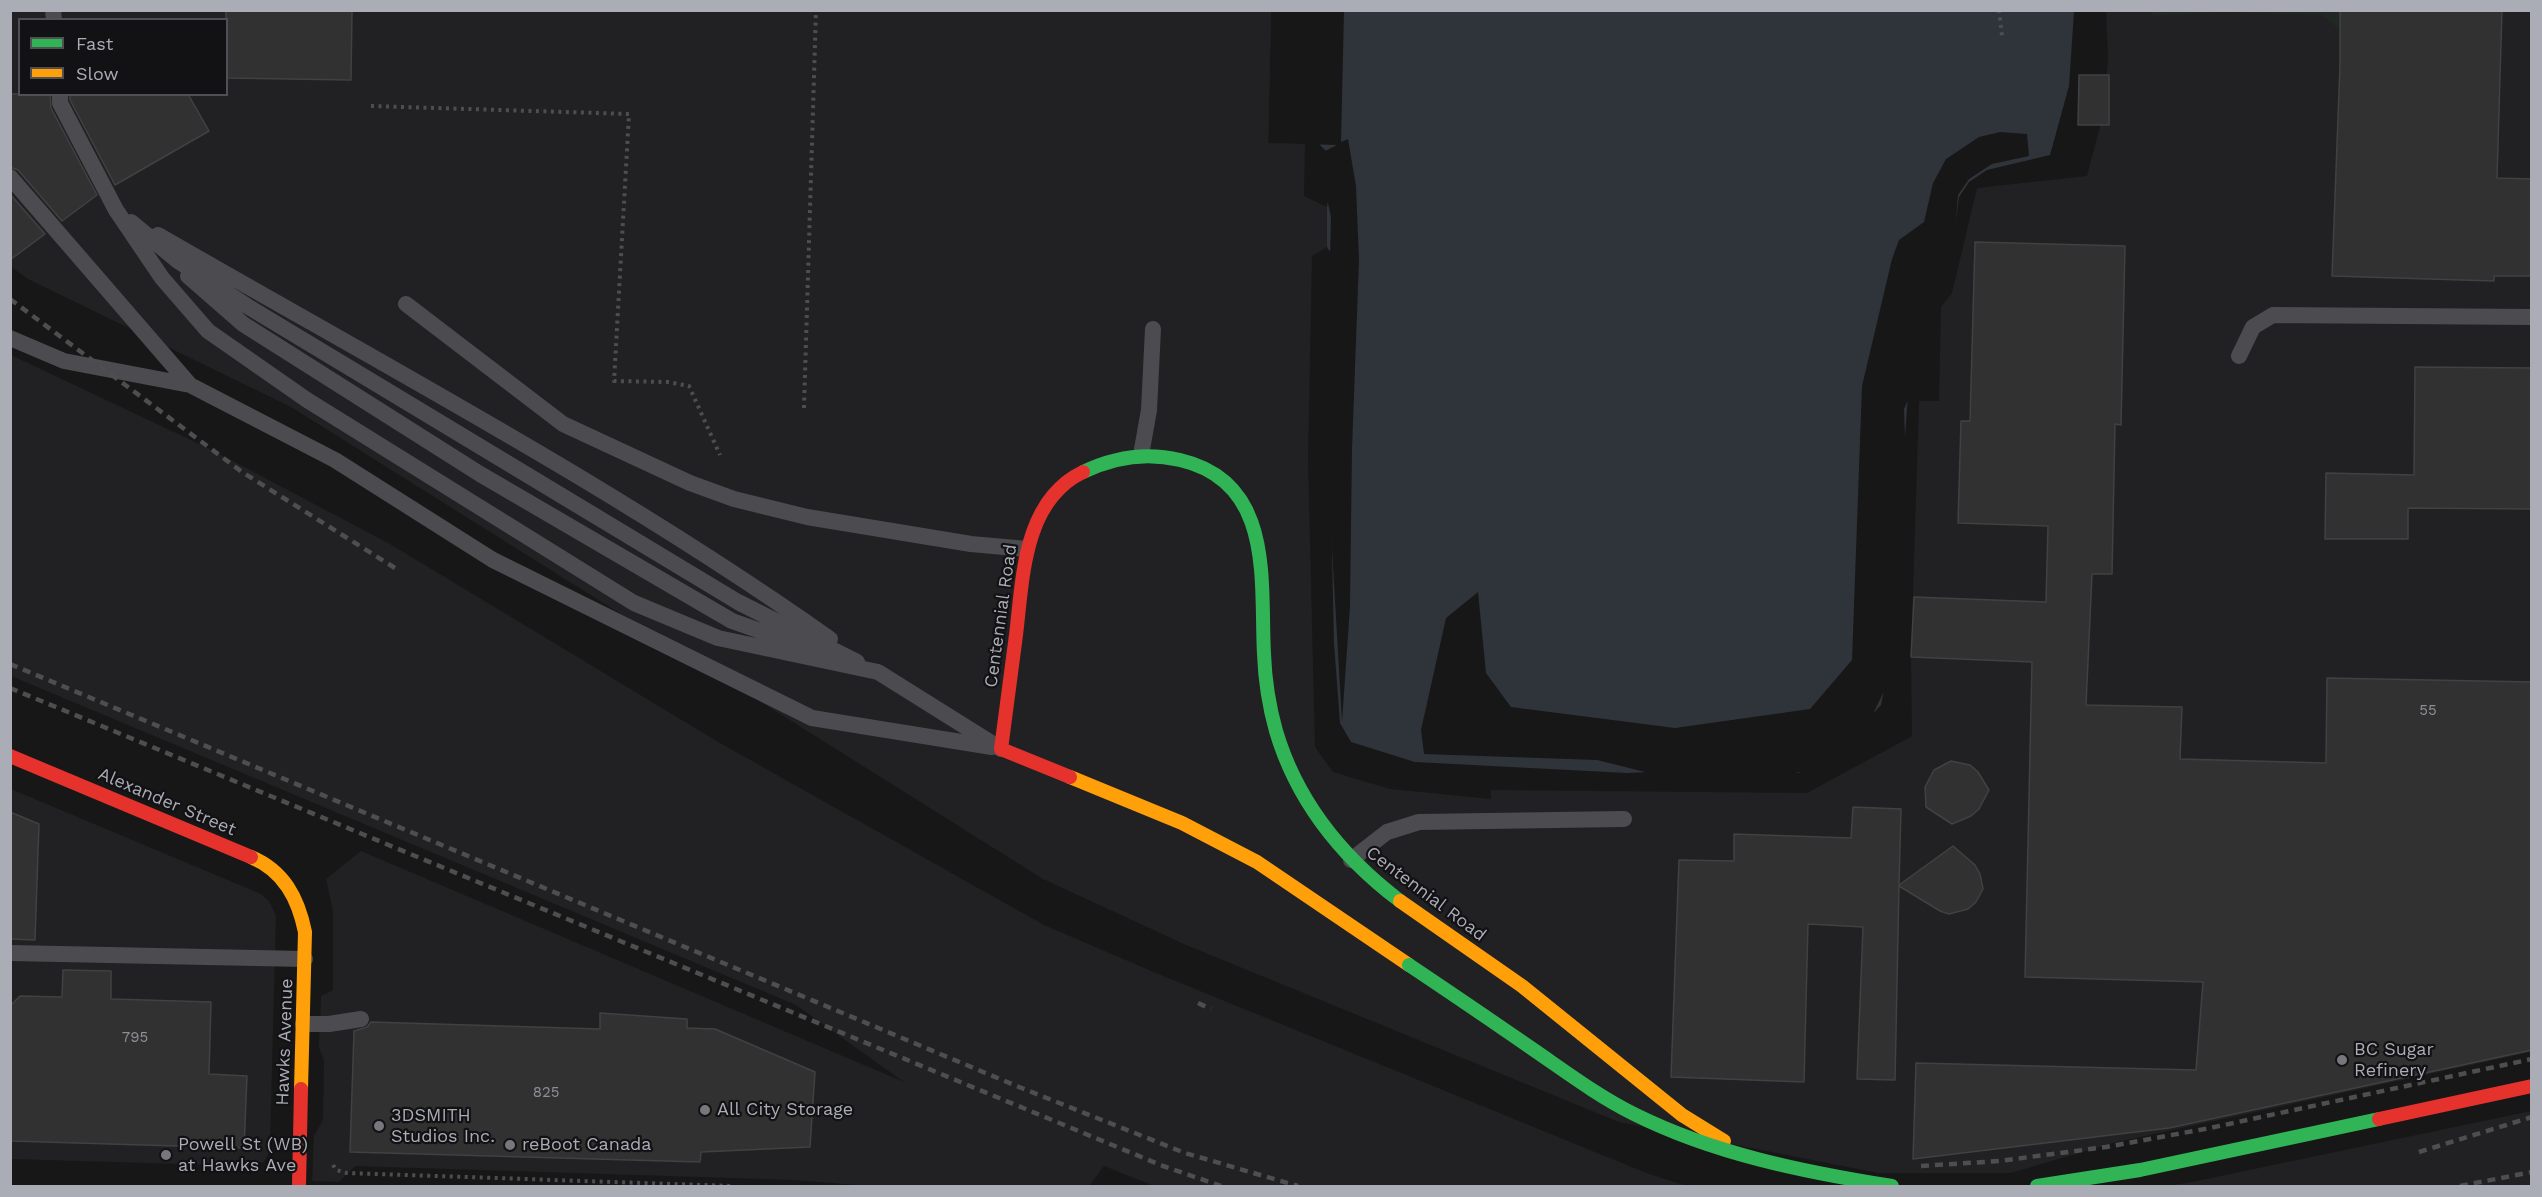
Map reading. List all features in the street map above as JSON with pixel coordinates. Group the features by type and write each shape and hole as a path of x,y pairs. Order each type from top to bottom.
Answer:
{"street":[{"name":"Centennial Road","path":"1002,749 1026,549 1035,526 1056,490 1078,475 1106,462 1141,455 1170,458 1201,467 1228,485 1248,512 1259,541 1265,570 1264,650 1267,687 1280,740 1293,776 1320,820 1351,860 1402,903 1523,987 1617,1065 1704,1132 1822,1184 1836,1186"},
{"path":"1002,749 1182,823 1257,862 1577,1080 1632,1113 1688,1138 1739,1155 1817,1175 1892,1186"},
{"name":"Alexander Street","path":"10,756 260,861 277,872 298,899"},
{"name":"Hawks Avenue","path":"298,899 305,932 298,1186"},
{"path":"2037,1186 2140,1170 2532,1086"}],"lane":[{"path":"60,96 60,103 116,210 162,278 208,331 307,400 634,603 718,638 878,672"},
{"path":"10,177 190,385"},
{"path":"116,210 178,261 247,306 738,602 878,672"},
{"path":"116,210 460,405 637,510 749,581 878,672 1002,749"},
{"path":"178,261 191,281 243,324 480,474 732,621 878,672"},
{"path":"406,304 563,424 690,483 734,499 807,517 971,544 1026,549"},
{"path":"2239,356 2253,327 2273,315 2532,317"},
{"path":"1141,455 1149,410 1153,329"},
{"path":"10,338 64,361 190,385 335,460 492,560 812,718 1002,749"},
{"path":"1351,860 1387,832 1419,822 1624,819"},
{"path":"10,953 305,959"},
{"path":"303,1024 329,1024 362,1019"}],"path":[{"path":"804,408 816,10"},
{"path":"1999,10 2002,36"},
{"path":"371,106 629,114 614,381 668,382 689,386 720,455"},
{"path":"336,1170 347,1173 731,1186"}],"shaded area":[{"path":"10,11 1344,11 1320,144 1305,144 1304,196 1327,207 1327,247 1312,256 1308,459 1315,747 1333,772 1390,789 1491,799 1491,790 1807,793 1912,736 1911,657 1919,401 1939,401 1941,307 1952,293 1977,188 2087,176 2103,115 2108,58 2106,11 2531,11 2531,1052 2113,1143 2011,1173 1878,1173 1619,1122 1186,945 1043,879 291,407 28,279 11,267"},
{"path":"1271,11 2074,11 2069,86 2050,155 1987,170 1969,182 1959,197 1952,249 1909,381 1888,670 1881,705 1837,752 1799,773 1719,769 1627,773 1415,762 1351,742 1340,723 1334,643 1330,462 1336,261 1327,247 1327,207 1335,160 1319,144 1268,143"},
{"path":"2152,11 2340,11 2339,29 2322,15 2222,12 2152,16"},
{"path":"11,355 214,451 390,544 720,743 1044,925 1649,1174 1687,1186 1154,1186 1104,1166 1089,1186 870,1186 794,1180 355,1166 339,1182 312,1181 314,1136 323,1120 324,1061 319,1047 321,996 333,990 333,911 326,879 361,851 904,1082 796,1005 11,676"},
{"path":"11,789 261,894 269,901 276,916 270,1143 269,1153 264,1162 251,1166 11,1159"},
{"path":"2531,1111 2531,1186 2167,1186 2192,1182"}],"pier":[{"path":"1271,11 1344,11 1341,142 1348,139 1356,186 1359,260 1352,449 1350,606 1342,722 1327,462 1333,261 1330,257 1331,217 1326,194 1331,161 1323,152 1337,145 1268,143"},
{"path":"2000,132 2027,134 2029,156 1992,164 1969,179 1958,195 1953,257 1940,306 1904,409 1906,470 1889,681 1870,720 1840,753 1809,771 1780,775 1719,772 1657,775 1597,760 1424,754 1421,730 1446,618 1478,592 1486,673 1511,707 1675,728 1810,709 1852,660 1862,386 1892,259 1899,240 1924,222 1933,183 1946,159 1979,137"}],"building":[{"path":"226,10 352,10 351,80 228,78 228,18 226,18"},
{"path":"2340,10 2502,10 2497,178 2532,179 2532,276 2494,276 2494,281 2332,276"},
{"path":"2079,75 2109,75 2109,125 2078,125"},
{"path":"10,94 50,96 51,108 97,195 62,221 18,170 10,167"},
{"path":"70,96 189,96 209,131 115,185 70,100"},
{"path":"10,194 45,234 10,260"},
{"path":"1975,242 2125,246 2121,425 2115,424 2112,574 2092,574 2086,705 2182,707 2180,759 2326,763 2327,678 2532,682 2532,1050 2169,1128 1913,1159 1916,1063 2196,1070 2203,982 2025,977 2032,662 1911,657 1914,597 2046,602 2048,526 1958,523 1961,421 1970,421"},
{"path":"2415,367 2532,368 2532,509 2408,508 2408,539 2325,539 2326,473 2414,475"},
{"path":"1951,761 1970,765 1978,772 1989,790 1979,809 1971,816 1952,824 1926,807 1925,787 1934,770"},
{"path":"1853,807 1901,809 1899,885 1953,846 1975,865 1980,874 1983,889 1976,902 1968,909 1949,914 1899,886 1895,1080 1857,1079 1863,927 1808,924 1804,1082 1671,1077 1679,860 1734,861 1734,834 1851,838"},
{"path":"10,812 39,824 35,940 10,939"},
{"path":"63,970 111,971 111,999 211,1002 209,1074 247,1076 244,1148 10,1141 10,1006 20,996 62,997"},
{"path":"600,1013 687,1019 687,1028 715,1029 815,1072 810,1147 701,1152 700,1162 350,1152 354,1031 367,1027 371,1022 600,1029"}],"railway":[{"path":"10,299 242,472 395,568"},
{"path":"10,664 1019,1087 1185,1153 1298,1186"},
{"path":"10,688 1163,1166 1221,1186"},
{"path":"1198,1003 1211,1009"},
{"path":"1921,1166 1999,1161 2106,1147 2210,1128 2532,1059"},
{"path":"2419,1152 2532,1117"},
{"path":"2460,1186 2532,1172"}],"traffic: fast":[{"path":"1083,472 1131,457 1155,456 1180,460 1211,472 1233,489 1247,512 1256,538 1261,566 1266,683 1276,731 1285,757 1296,781 1324,826 1359,866 1400,901"},
{"path":"1409,965 1595,1092 1664,1128 1760,1160 1892,1186"},
{"path":"2037,1186 2140,1170 2379,1119"}],"traffic: slow":[{"path":"1070,777 1182,823 1257,862 1409,965"},
{"path":"251,857 272,870 288,887 294,897 305,932 301,1089"},
{"path":"1400,901 1522,986 1682,1115 1724,1141"}],"traffic: jam":[{"path":"1070,777 1001,749 1024,566 1030,543 1037,521 1048,502 1063,485 1083,472"},
{"path":"10,756 251,857"},
{"path":"2379,1119 2532,1086"},
{"path":"299,1186 301,1089"}],"place":[{"name":"BC Sugar Refinery","path":"2342,1060"},
{"name":"All City Storage","path":"705,1110"},
{"name":"3DSMITH Studios Inc.","path":"379,1126"},
{"name":"reBoot Canada","path":"510,1145"},
{"name":"Powell St (WB) at Hawks Ave","path":"166,1155"}]}
